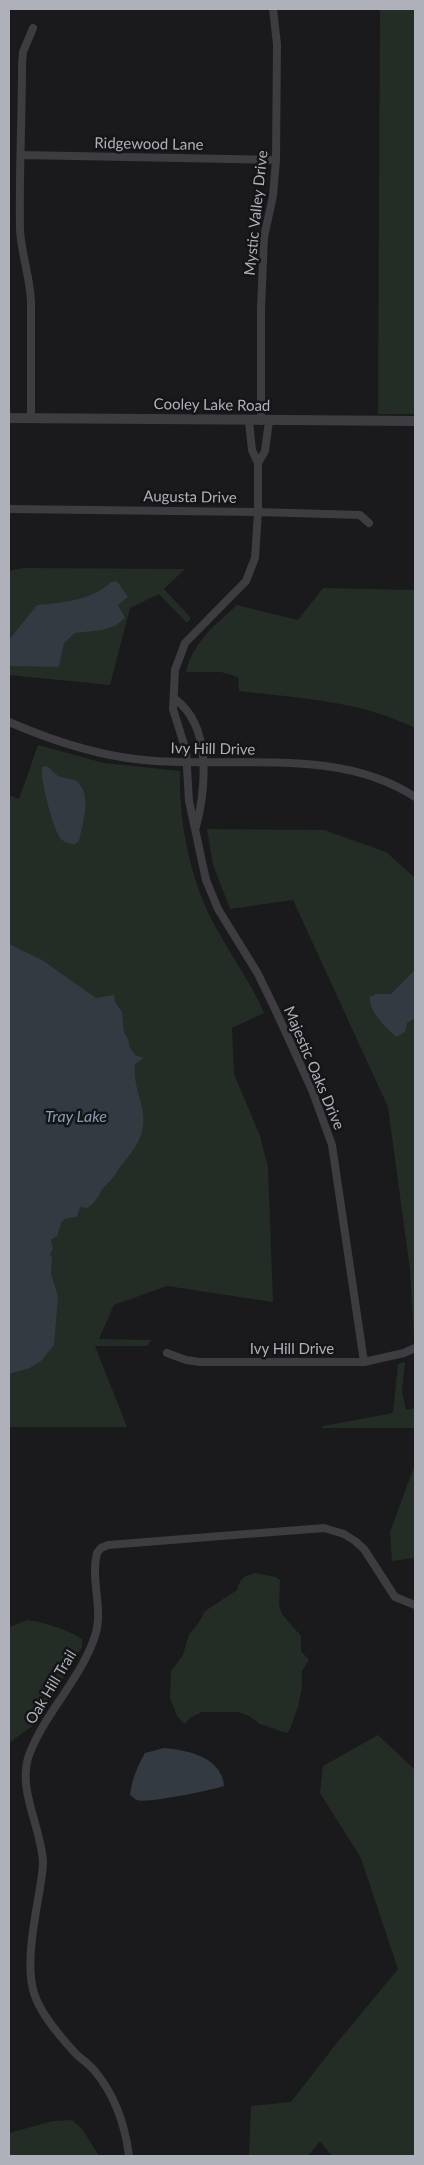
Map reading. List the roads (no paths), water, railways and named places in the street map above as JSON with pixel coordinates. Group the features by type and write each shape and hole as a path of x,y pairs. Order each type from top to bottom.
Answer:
{"street":[{"name":"Mystic Valley Drive","path":"265,421 261,309 264,237 273,196 276,160 276,44 273,9"},
{"path":"31,418 32,301 20,230 22,64 23,52 33,28"},
{"name":"Ridgewood Lane","path":"21,155 276,160"},
{"name":"Cooley Lake Road","path":"9,418 415,421"},
{"name":"Majestic Oaks Drive","path":"249,421 252,450 258,463 257,547 251,571 237,592 185,643 175,670 173,709 188,762 189,801 206,880 218,909 258,974 275,1008 312,1090 332,1145 364,1362"},
{"name":"Majestic Oaks Drive","path":"258,463 265,451 265,421"},
{"name":"Augusta Drive","path":"9,509 360,515 368,523"},
{"name":"Majestic Oaks Drive","path":"175,699 185,706 194,724 204,763 203,793 195,830"},
{"name":"Ivy Hill Drive","path":"9,722 57,741 116,756 156,761 315,764 338,767 385,780 415,798"},
{"name":"Ivy Hill Drive","path":"168,1353 186,1360 200,1362 364,1362 404,1353 415,1348"},
{"name":"Oak Hill Trail","path":"129,2156 126,2132 111,2094 94,2069 70,2047 44,2012 35,1996 31,1972 43,1864 39,1834 25,1785 28,1757 36,1737 70,1684 95,1634 98,1619 98,1553 101,1548 108,1545 324,1528 344,1534 355,1541 364,1549 395,1597 415,1605"}],"water":[{"path":"117,581 128,597 118,605 125,618 115,626 102,630 75,633 64,643 59,667 11,666 9,664 9,640 37,605 66,602 86,597 104,588 111,582"},
{"path":"47,766 58,776 77,781 82,787 85,810 79,841 75,844 61,839 54,826 43,782 42,767"},
{"name":"Tray Lake","path":"9,944 42,960 96,998 114,995 115,1002 122,1012 124,1032 130,1048 135,1055 144,1058 135,1064 136,1082 143,1113 143,1129 138,1142 94,1202 87,1208 80,1207 77,1217 64,1220 57,1236 51,1240 53,1249 50,1254 52,1258 51,1273 58,1297 54,1345 41,1361 30,1368 9,1374"},
{"path":"415,970 415,1018 407,1023 405,1032 396,1037 375,1014 370,1003 370,997 376,994 391,994"},
{"path":"164,1748 193,1753 210,1762 222,1776 224,1786 165,1798 143,1801 135,1799 130,1795 132,1784 137,1768 145,1753"}]}
